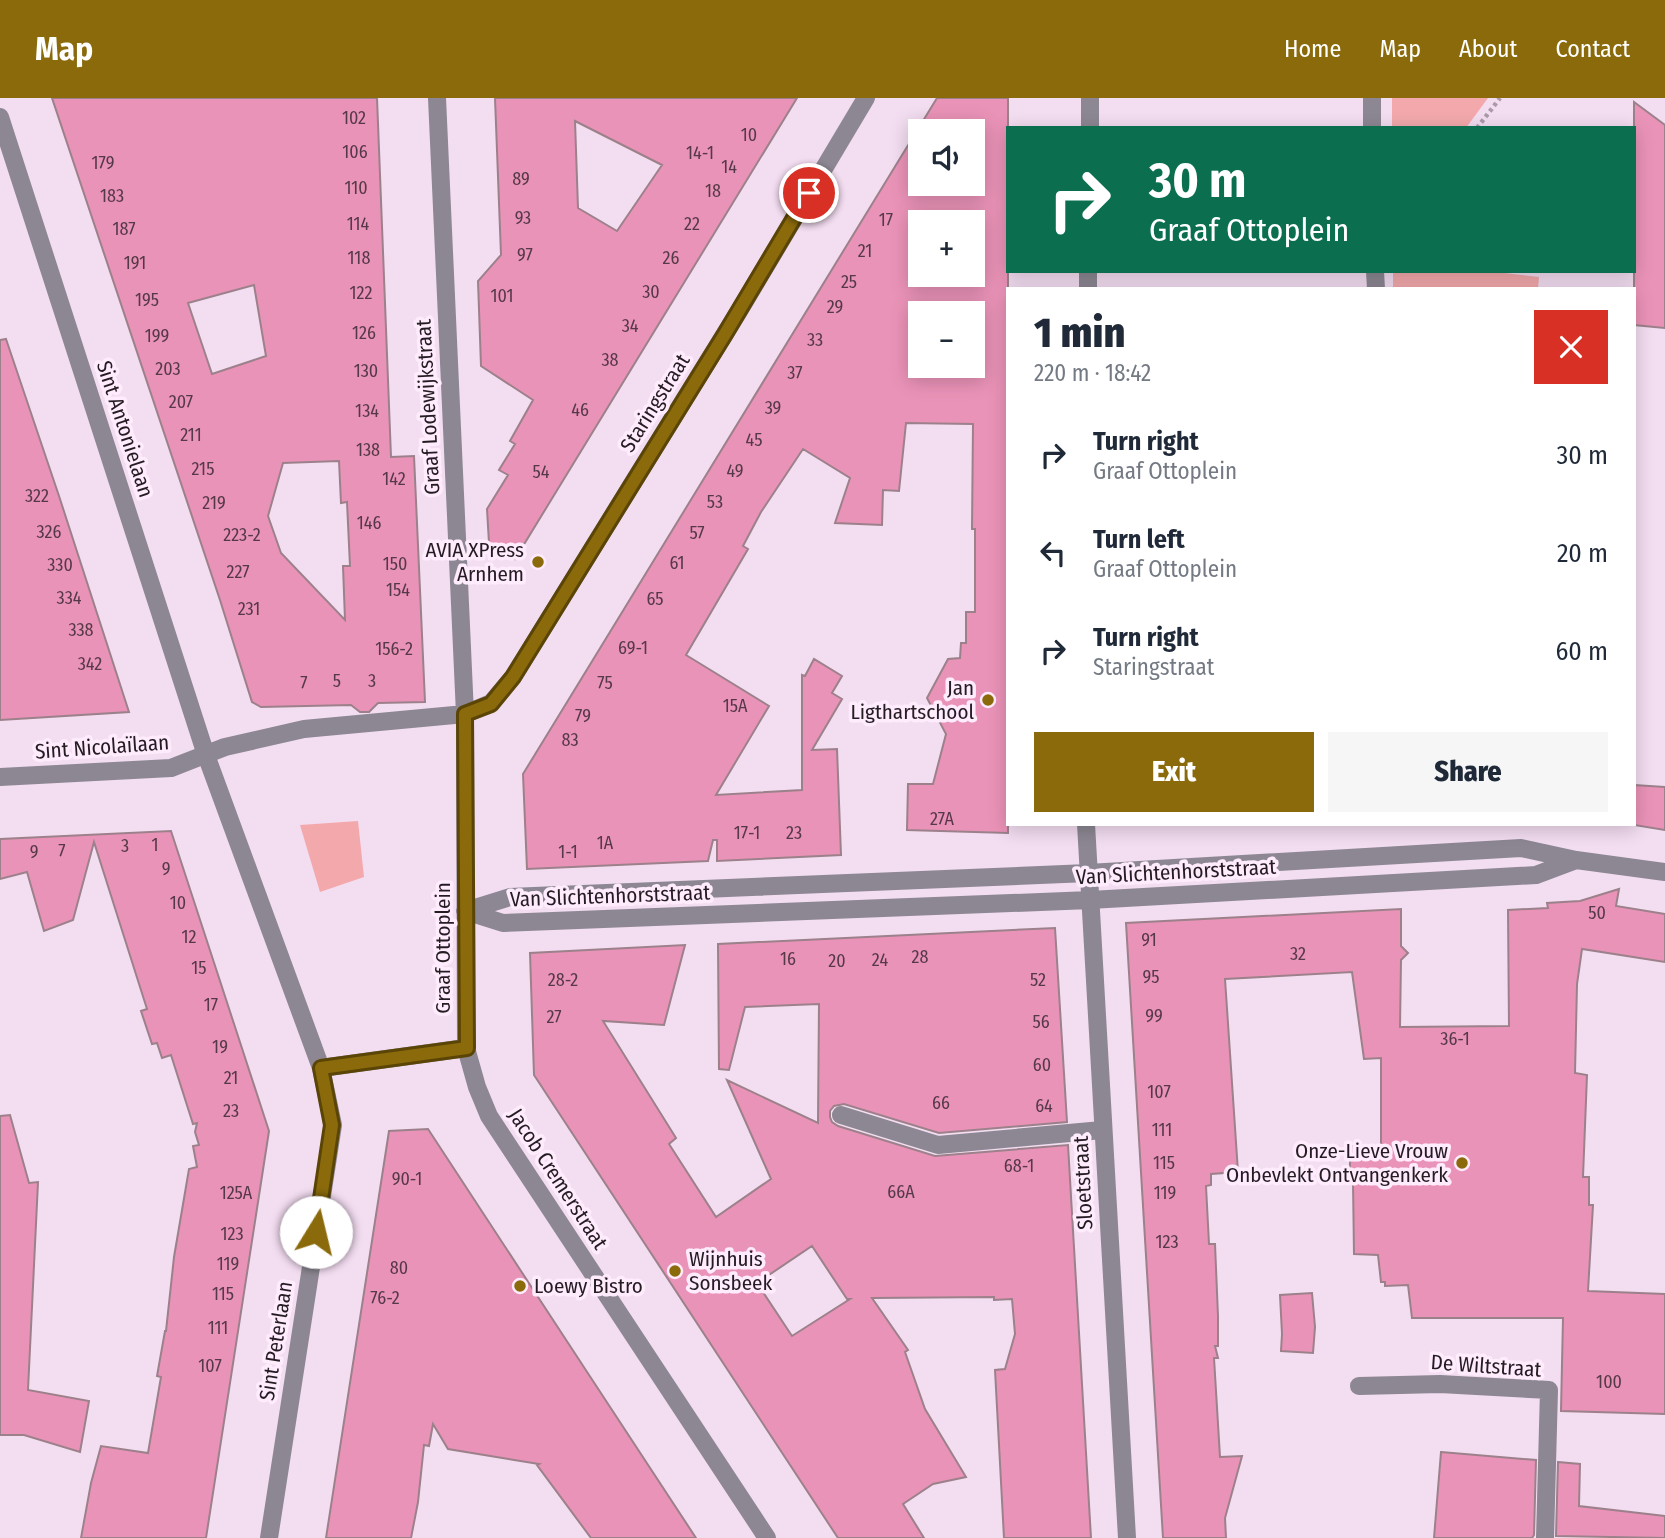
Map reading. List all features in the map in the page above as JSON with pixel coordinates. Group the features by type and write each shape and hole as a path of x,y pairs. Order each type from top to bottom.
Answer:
{"street":[{"name":"Graaf Lodewijkstraat","path":"437,98 465,714"},
{"name":"Staringstraat","path":"465,714 491,704 513,677 739,312 866,98"},
{"path":"1090,98 1090,126"},
{"path":"1372,98 1372,126"},
{"name":"Sint Antonielaan","path":"0,117 206,755"},
{"path":"465,714 304,729 225,747 206,755 321,1068 467,1048"},
{"name":"Graaf Ottoplein","path":"465,714 467,1048"},
{"name":"Sint Nicolaïlaan","path":"0,777 171,768 206,755"},
{"name":"Sloetstraat","path":"1086,826 1127,1538"},
{"name":"Van Slichtenhorststraat","path":"466,911 510,897 1088,873 1521,848 1576,860 1665,872"},
{"name":"Van Slichtenhorststraat","path":"466,911 503,923 1090,900 1536,875 1576,860"},
{"name":"Jacob Cremerstraat","path":"467,1048 477,1087 489,1116 767,1538"},
{"name":"Sint Peterlaan","path":"269,1538 332,1125 321,1068"},
{"path":"841,1115 938,1145 1102,1130"},
{"name":"De Wiltstraat","path":"1359,1386 1440,1384 1549,1390 1545,1538"}],"path":[{"path":"1479,126 1500,98"}],"shaded area":[{"path":"1392,98 1488,98 1467,126 1392,126"},
{"path":"1393,273 1504,273 1539,277 1538,287 1393,287"},
{"path":"358,821 364,877 320,892 300,825"}],"building":[{"path":"52,98 377,98 391,457 414,456 425,702 378,703 369,712 360,712 351,705 261,707 252,702","holes":["254,285 266,356 212,374 188,303","339,461 341,503 347,502 350,566 343,566 345,620 281,553 268,516 283,463"]},
{"path":"495,98 797,98 515,559 489,543 487,509 508,475 499,470 515,444 510,441 533,400 481,366 478,281 501,255","holes":["575,121 662,165 617,231 578,208"]},
{"path":"937,98 1008,98 1008,833 907,830 908,784 933,784 946,734 927,698 948,659 960,658 961,643 966,643 966,612 975,612 975,529 972,529 973,424 906,423 899,491 883,490 882,525 835,523 850,478 803,449 761,512 743,546 748,549 686,655 769,706 716,795 802,790 802,675 805,676 814,659 842,676 832,693 842,699 812,750 837,749 841,855 717,861 717,840 713,840 708,861 527,869 523,774 908,145 908,196 985,196 985,119 924,119"},
{"path":"1634,102 1665,125 1665,328 1636,325"},
{"path":"6,339 129,712 0,720 0,340"},
{"path":"1636,785 1665,787 1665,830 1636,825"},
{"path":"171,831 269,1131 206,1538 81,1538 101,1446 148,1453 161,1377 157,1376 166,1331 174,1257 189,1169 197,1167 193,1146 199,1145 195,1132 197,1123 193,1124 171,1055 162,1058 157,1043 152,1044 141,1011 147,1009 94,842 73,920 44,931 27,872 0,879 0,839"},
{"path":"1619,889 1616,906 1665,914 1665,962 1582,949 1577,984 1575,1073 1587,1075 1583,1177 1589,1177 1589,1205 1593,1205 1588,1291 1665,1294 1665,1414 1561,1411 1563,1318 1412,1318 1408,1285 1385,1286 1385,1282 1381,1282 1378,1255 1354,1254 1353,1181 1349,1181 1351,1146 1381,1146 1381,1058 1364,1059 1352,972 1225,979 1238,1172 1211,1174 1211,1185 1206,1186 1209,1244 1215,1244 1218,1346 1215,1346 1218,1358 1214,1358 1220,1457 1242,1456 1225,1518 1226,1538 1163,1538 1126,923 1401,909 1401,946 1408,953 1401,960 1400,1027 1509,1026 1508,910 1548,908 1547,903 1580,901"},
{"path":"1055,928 1067,1122 939,1133 844,1104 834,1106 830,1117 838,1126 935,1156 1068,1145 1091,1538 1004,1538 995,1370 1005,1369 1015,1334 1012,1299 994,1300 994,1297 872,1298 908,1350 905,1352 925,1409 966,1477 933,1484 903,1504 924,1538 838,1538 534,1075 530,953 685,945 664,1025 603,1021 676,1138 669,1144 716,1217 771,1179 727,1080 818,1123 819,1004 745,1007 729,1070 719,1069 718,944","holes":["812,1246 847,1299 850,1299 792,1336 757,1283"]},
{"path":"10,1115 29,1183 38,1182 28,1390 89,1401 80,1452 24,1435 0,1435 0,1116"},
{"path":"428,1129 696,1538 591,1538 537,1465 539,1464 448,1449 433,1424 429,1446 424,1445 411,1538 326,1538 389,1131"},
{"path":"1312,1293 1315,1327 1313,1353 1281,1351 1280,1295"},
{"path":"1441,1452 1536,1460 1532,1538 1434,1538"},
{"path":"1558,1462 1580,1464 1579,1506 1665,1516 1665,1538 1556,1536"}],"place":[{"name":"AVIA XPress Arnhem","path":"538,562"},
{"name":"Jan Ligthartschool","path":"988,700"},
{"name":"Onze-Lieve Vrouw Onbevlekt Ontvangenkerk","path":"1462,1163"},
{"name":"Wijnhuis Sonsbeek","path":"675,1271"},
{"name":"Loewy Bistro","path":"520,1286"}],"route":[{"path":"316,1232 332,1125 321,1068 467,1048 465,714 491,704 513,677 809,193"}]}
